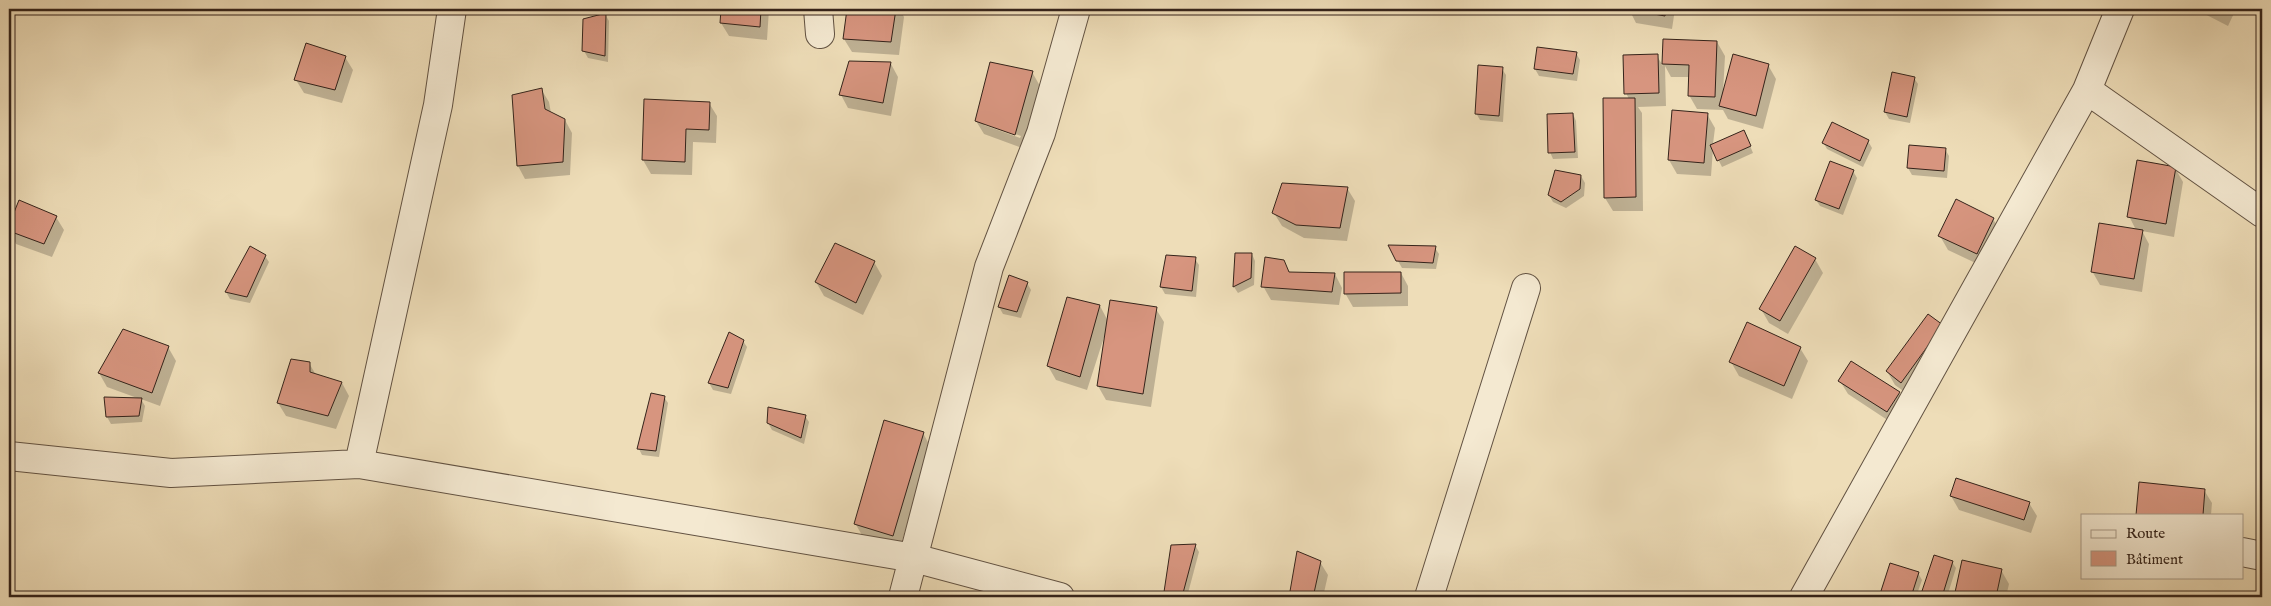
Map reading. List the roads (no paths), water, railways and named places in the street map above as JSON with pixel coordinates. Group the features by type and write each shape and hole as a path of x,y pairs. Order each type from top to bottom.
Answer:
{"street":[{"path":"359,464 438,105 452,9"},
{"path":"903,597 989,267 1041,133 1076,9"},
{"path":"1804,597 2087,90 2120,9"},
{"path":"2087,90 2262,213"},
{"path":"1429,597 1526,288"},
{"path":"9,456 171,473 359,464 914,558 1060,597"},
{"path":"2244,552 2262,556"}]}
